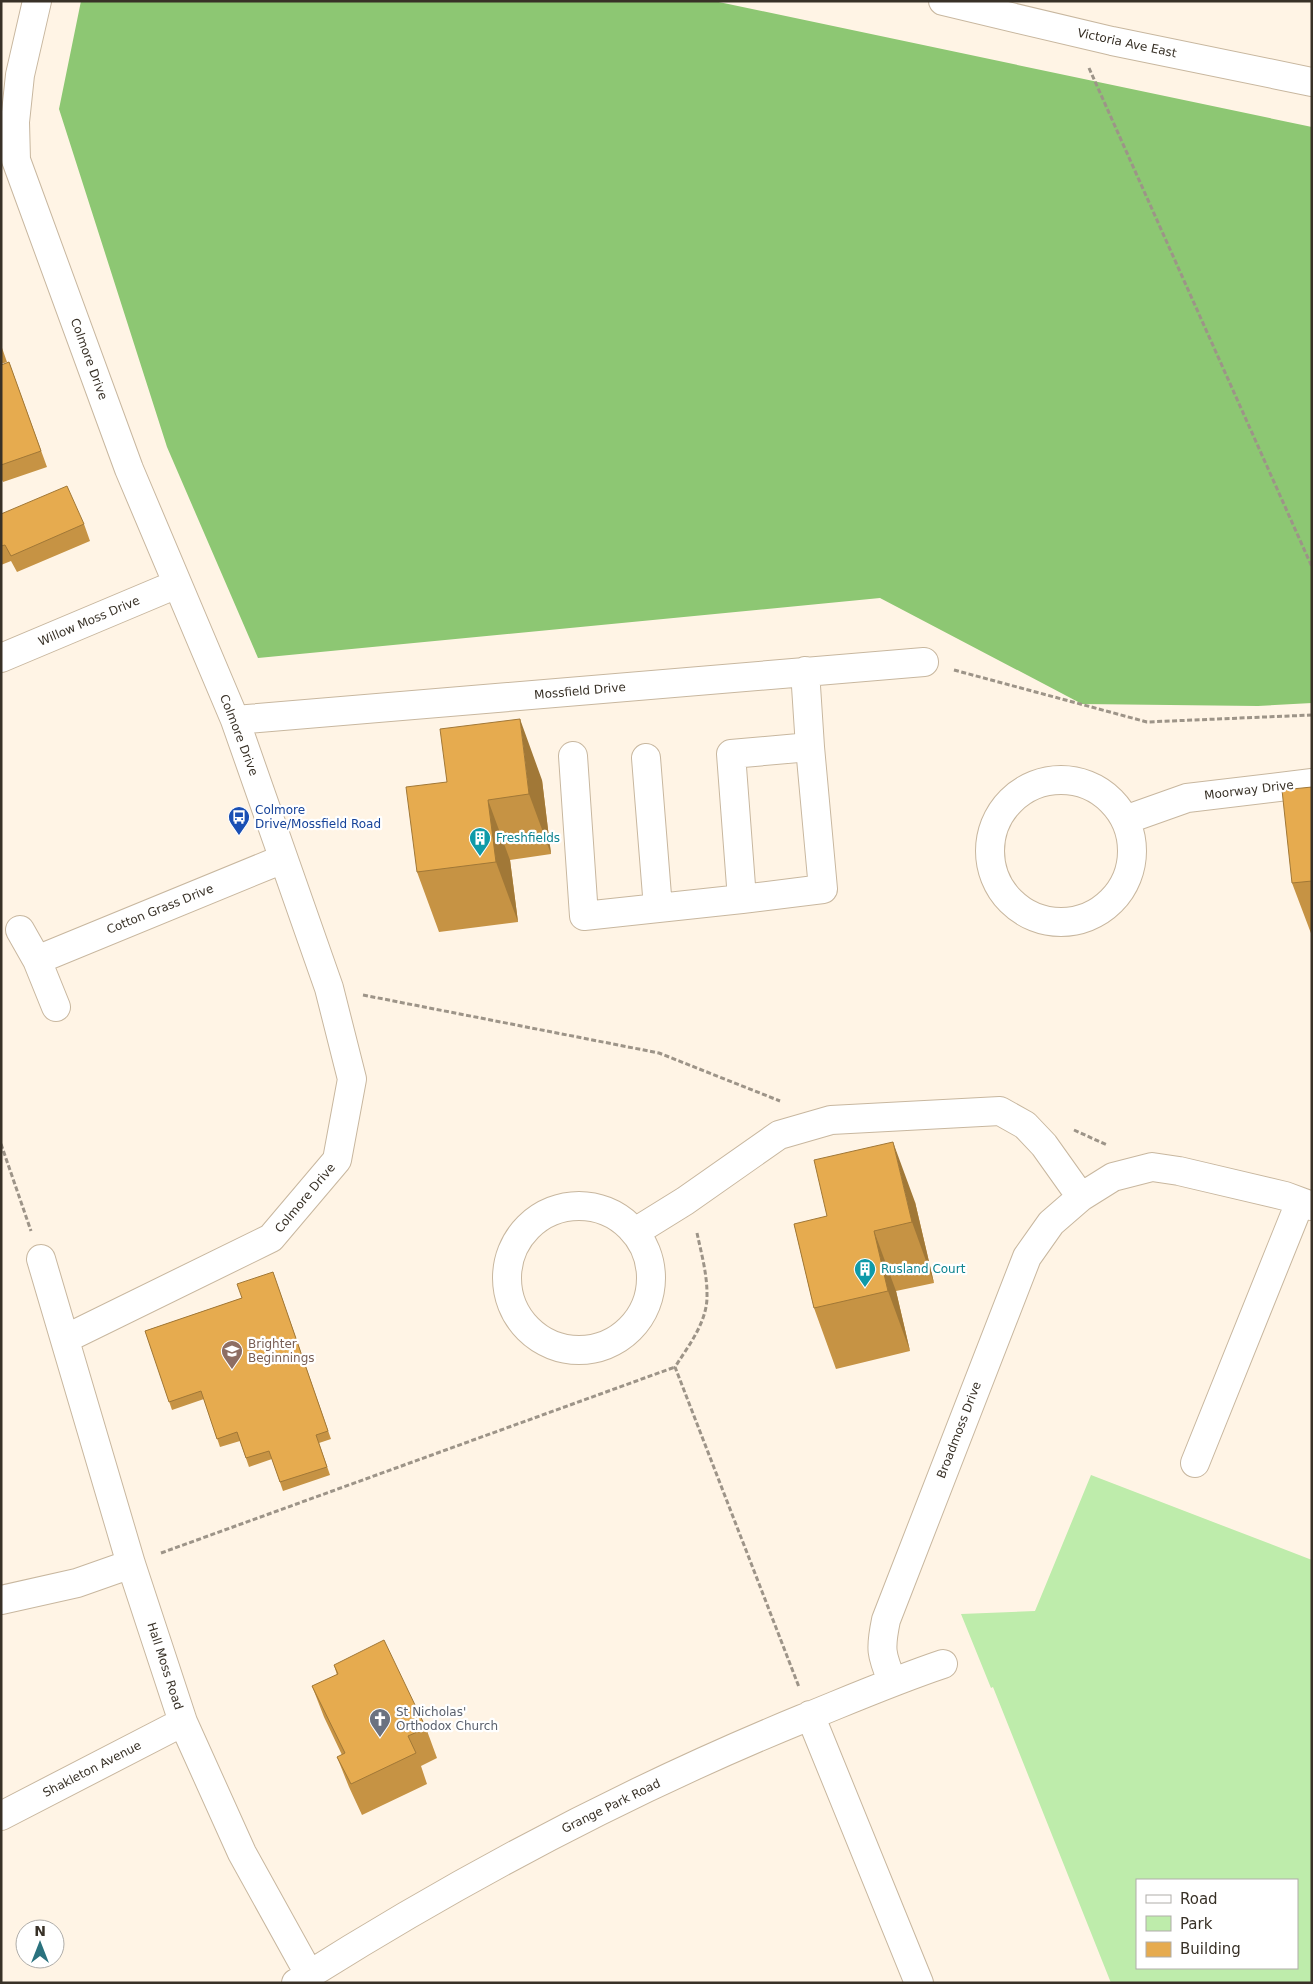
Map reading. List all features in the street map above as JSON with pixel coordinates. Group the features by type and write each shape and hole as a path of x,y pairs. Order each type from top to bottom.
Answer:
{"street":[{"name":"Colmore Drive","path":"36,1 20,75 9,160 129,470 235,720 328,988 352,1078 337,1160 271,1238 65,1339"},
{"name":"Victoria Ave East","path":"943,1 1072,31 1312,82"},
{"name":"Willow Moss Drive","path":"1,658 177,584"},
{"name":"Mossfield Drive","path":"235,720 924,662"},
{"path":"573,756 584,916 823,889 805,671"},
{"path":"742,899 731,754 810,747"},
{"path":"646,758 658,908"},
{"path":"1049,780 1072,780 1079,782 1094,787 1112,801 1125,820 1132,843 1131,868 1121,890 1105,908 1083,919 1059,923 1035,919 1014,906 998,888 990,865 989,842 996,820 1009,801 1027,788 1049,780"},
{"name":"Moorway Drive","path":"1125,820 1186,798 1312,783"},
{"name":"Cotton Grass Drive","path":"37,960 283,859"},
{"path":"20,930 37,960 56,1007"},
{"path":"634,1232 682,1202 779,1135 831,1120 1000,1111 1025,1125 1044,1145 1081,1197"},
{"name":"Broadmoss Drive","path":"892,1681 882,1657 881,1649 886,1620 1027,1257 1051,1223 1081,1197 1113,1177 1152,1167 1179,1171 1275,1194 1306,1204"},
{"path":"1195,1463 1306,1204"},
{"path":"572,1206 595,1208 617,1216 634,1232 647,1252 652,1277 648,1301 637,1323 619,1339 597,1349 572,1350 548,1344 528,1330 515,1312 508,1289 508,1266 516,1244 530,1225 550,1212 572,1206"},
{"name":"Hall Moss Road","path":"41,1259 132,1564 183,1722 242,1853 302,1979"},
{"path":"1,1600 77,1583 132,1564"},
{"name":"Grange Park Road","path":"302,1979 430,1902 551,1835 736,1746 892,1681 943,1664"},
{"path":"810,1715 919,1983"},
{"name":"Shakleton Avenue","path":"1,1816 183,1722"}],"path":[{"path":"1072,31 1312,567"},
{"path":"924,662 1147,722 1312,716"},
{"path":"328,988 659,1053 786,1103"},
{"path":"1,1144 41,1259"},
{"path":"132,1564 675,1367 695,1336 703,1317 708,1295 704,1264 696,1232 682,1202"},
{"path":"675,1367 810,1715"}],"green space":[{"path":"81,1 714,1 1312,127 1312,703 1258,706 1082,704 880,598 258,658 167,447 59,109"},
{"path":"1091,1475 1312,1560 1312,1983 1111,1983 993,1687 991,1688 961,1614 1035,1611"}],"building":[{"path":"9,362 41,451 1,465 1,365"},
{"path":"67,486 84,524 11,556 5,545 1,546 1,514"},
{"path":"520,719 529,794 488,800 496,862 417,872 406,787 447,782 440,729"},
{"path":"1312,787 1312,881 1292,883 1282,790"},
{"path":"893,1142 912,1222 874,1231 888,1291 814,1308 794,1224 827,1216 814,1160"},
{"name":"Brighter Beginnings","path":"273,1272 328,1431 316,1435 327,1467 280,1482 269,1451 246,1458 237,1432 217,1439 201,1391 169,1402 145,1331 242,1298 237,1284"},
{"name":"St Nicholas' Orthodox Church","path":"384,1640 426,1728 408,1736 416,1753 351,1784 337,1757 345,1753 312,1686 338,1674 334,1665"}],"place":[{"name":"Colmore Drive/Mossfield Road","path":"239,836"},
{"name":"Freshfields","path":"480,857"},
{"name":"Rusland Court","path":"865,1288"},
{"name":"Brighter Beginnings","path":"232,1370"},
{"name":"St Nicholas' Orthodox Church","path":"380,1738"}]}
